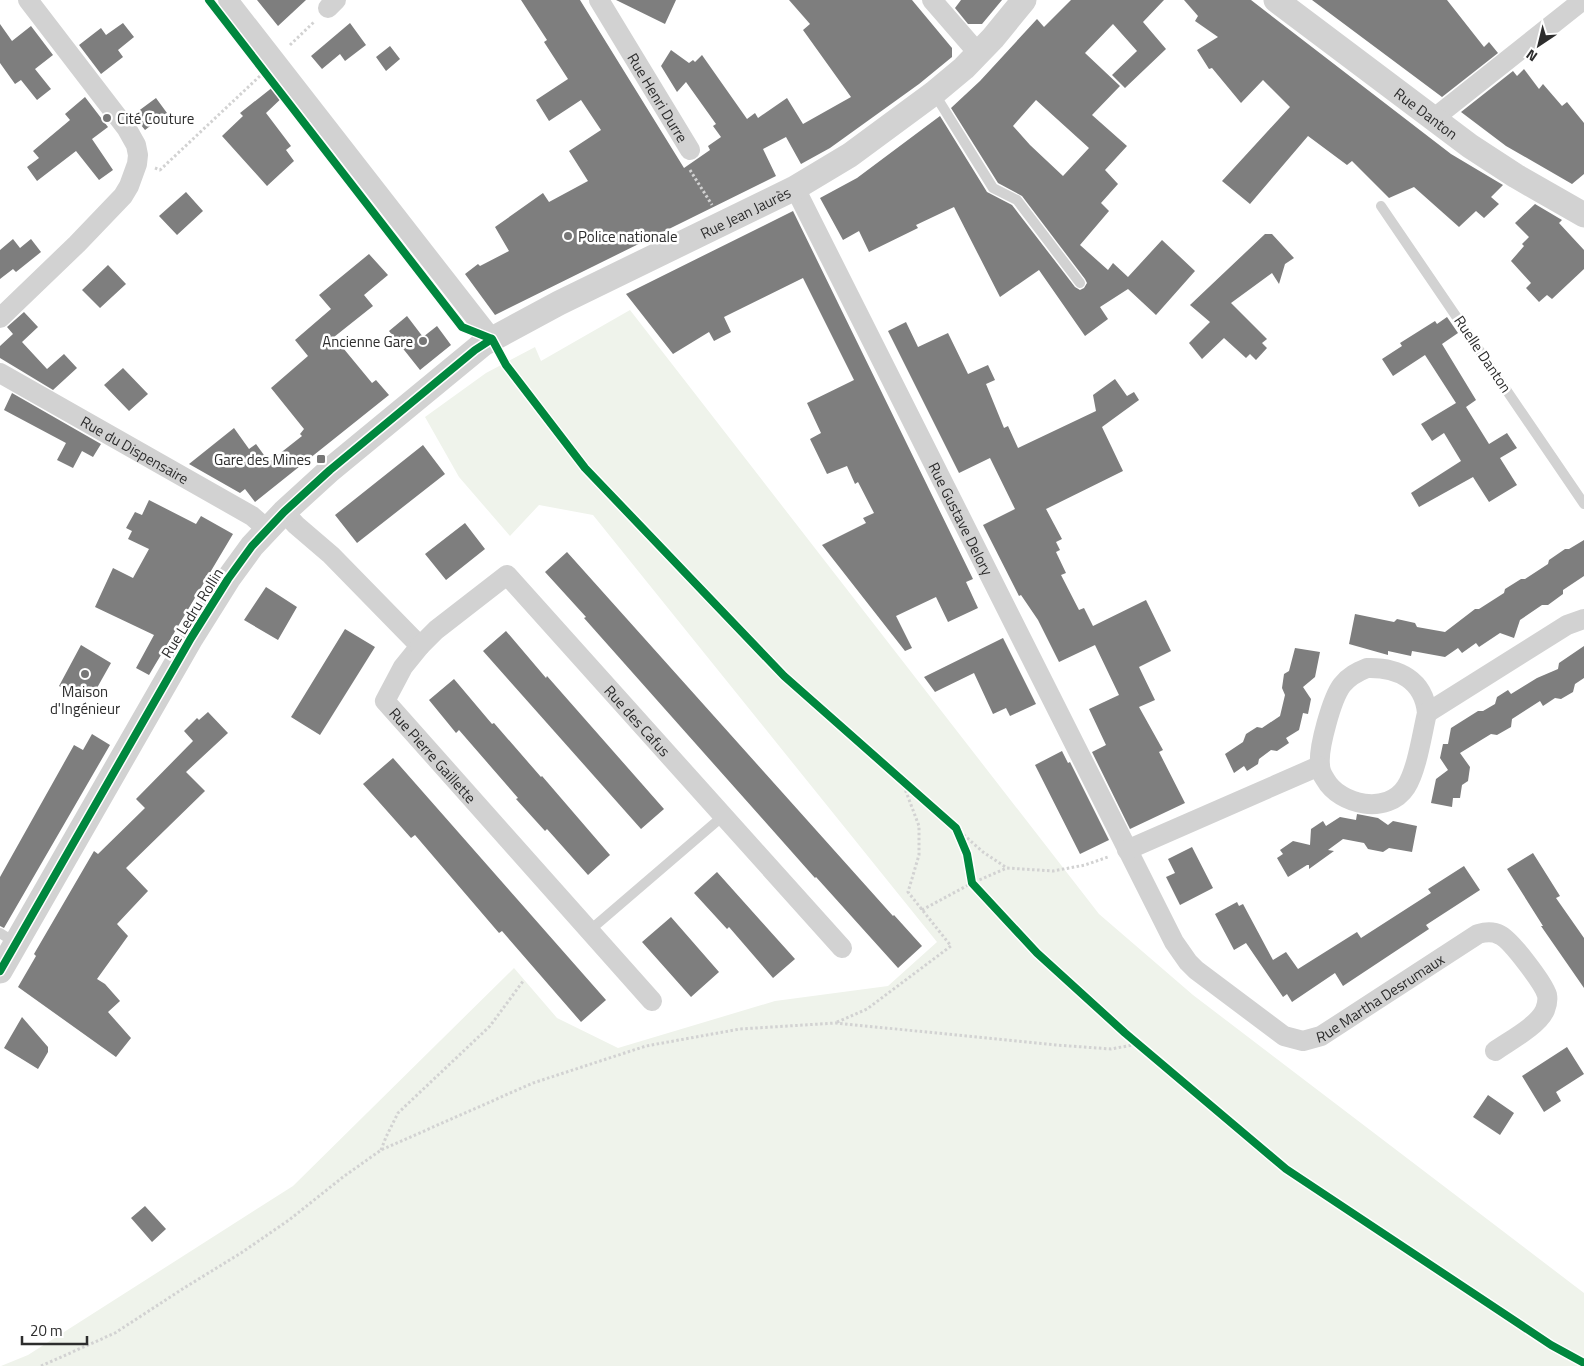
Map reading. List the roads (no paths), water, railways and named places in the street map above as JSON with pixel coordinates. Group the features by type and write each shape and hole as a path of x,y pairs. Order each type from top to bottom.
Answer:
{"street":[{"path":"0,318 77,244 123,196 137,164 136,145 127,129 28,0"},
{"path":"228,0 270,66 492,339"},
{"name":"Rue Henri Durre","path":"599,0 690,150"},
{"path":"932,0 978,54"},
{"name":"Rue Jean Jaurès","path":"492,339 559,303 795,188 850,155 934,93 978,54 1024,0"},
{"name":"Rue Danton","path":"1276,0 1433,119 1500,166 1584,215"},
{"path":"1433,119 1583,0"},
{"name":"Rue Gustave Delory","path":"795,188 1127,850"},
{"name":"Rue Ledru Rollin","path":"0,971 8,938 191,638 228,579 252,546 275,520 330,470 475,350 492,339"},
{"name":"Rue du Dispensaire","path":"0,373 252,516 275,520"},
{"path":"275,520 296,525 331,555 420,646"},
{"name":"Rue des Cafus","path":"420,646 436,630 507,575 842,948"},
{"path":"1427,713 1575,622"},
{"name":"Rue Pierre Gaillette","path":"420,646 402,667 385,701 652,1001"},
{"path":"1367,668 1377,668 1401,674 1418,687 1426,704 1427,713 1411,778 1401,794 1391,801 1382,804 1371,804 1349,800 1330,787 1325,780 1320,766 1322,747 1335,695 1349,678 1358,672 1367,668"},
{"path":"1127,850 1320,766"},
{"name":"Rue Martha Desrumaux","path":"1127,850 1174,942 1188,962 1277,1031 1302,1041 1320,1036 1478,934 1493,932 1500,935 1516,949 1545,991 1548,1004 1545,1011 1533,1024 1495,1051"}],"lane":[{"path":"934,93 993,188 1016,200 1080,283"},
{"name":"Ruelle Danton","path":"1381,206 1584,504"},
{"path":"589,931 723,816"}],"place":[{"name":"Cité Couture","path":"107,118"},
{"name":"Police nationale","path":"568,236"},
{"name":"Ancienne Gare","path":"423,341"},
{"name":"Gare des Mines","path":"321,459"},
{"name":"Maison d'Ingénieur","path":"85,674"}]}
